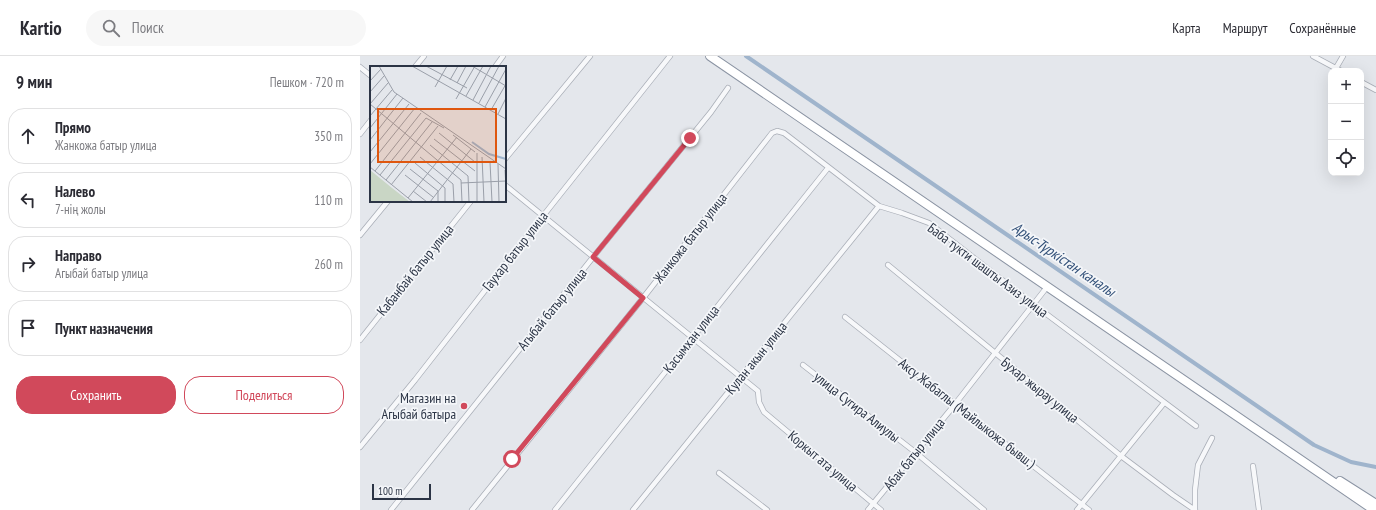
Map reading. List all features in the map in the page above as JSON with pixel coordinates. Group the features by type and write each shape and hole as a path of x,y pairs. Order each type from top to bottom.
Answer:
{"highway":[{"path":"710,56 1047,287 1372,505"},
{"path":"718,56 1334,477 1372,505"}],"street":[{"path":"416,66 424,56"},
{"path":"496,66 504,56"},
{"path":"506,158 590,56"},
{"name":"Гаухар батыр улица","path":"360,447 415,380 670,56"},
{"path":"1313,56 1335,68"},
{"path":"1340,68 1343,56"},
{"path":"360,67 370,75"},
{"path":"1364,84 1376,90"},
{"name":"Агыбай батыр улица","path":"391,510 711,112 728,88"},
{"path":"360,134 370,121"},
{"name":"Баба тукти шашты Азиз улица","path":"772,133 777,131 784,133 879,206 929,223 1033,304 1196,426"},
{"name":"Жанкожа батыр улица","path":"472,510 643,298 772,133"},
{"name":"Касымхан улица","path":"555,510 676,360 692,336 828,168"},
{"path":"506,186 741,376"},
{"path":"360,235 387,202"},
{"name":"Кабанбай батыр улица","path":"360,340 470,202"},
{"name":"Кулан акын улица","path":"633,510 879,206"},
{"name":"Бухар жырау улица","path":"888,265 1121,456 1195,510"},
{"name":"Абак батыр улица","path":"868,510 1047,287"},
{"name":"Аксу Жабаглы (Майлыкожа бывш.)","path":"845,317 1089,510"},
{"name":"улица Сугира Алиулы","path":"803,366 915,452 984,510"},
{"name":"Коркыт ата улица","path":"741,376 758,391 759,402 764,412 882,510"},
{"path":"1077,510 1164,403"},
{"path":"1195,510 1195,490 1198,465 1212,438"},
{"path":"1254,466 1259,510"},
{"path":"719,473 767,510"}],"waterway":[{"name":"Арыс-Түркістан каналы","path":"746,56 1314,445 1351,462 1376,467"}],"place":[{"name":"Магазин на Агыбай батыра","path":"464,406"}],"route":[{"path":"512,459 643,298 593,257 690,138"}]}
